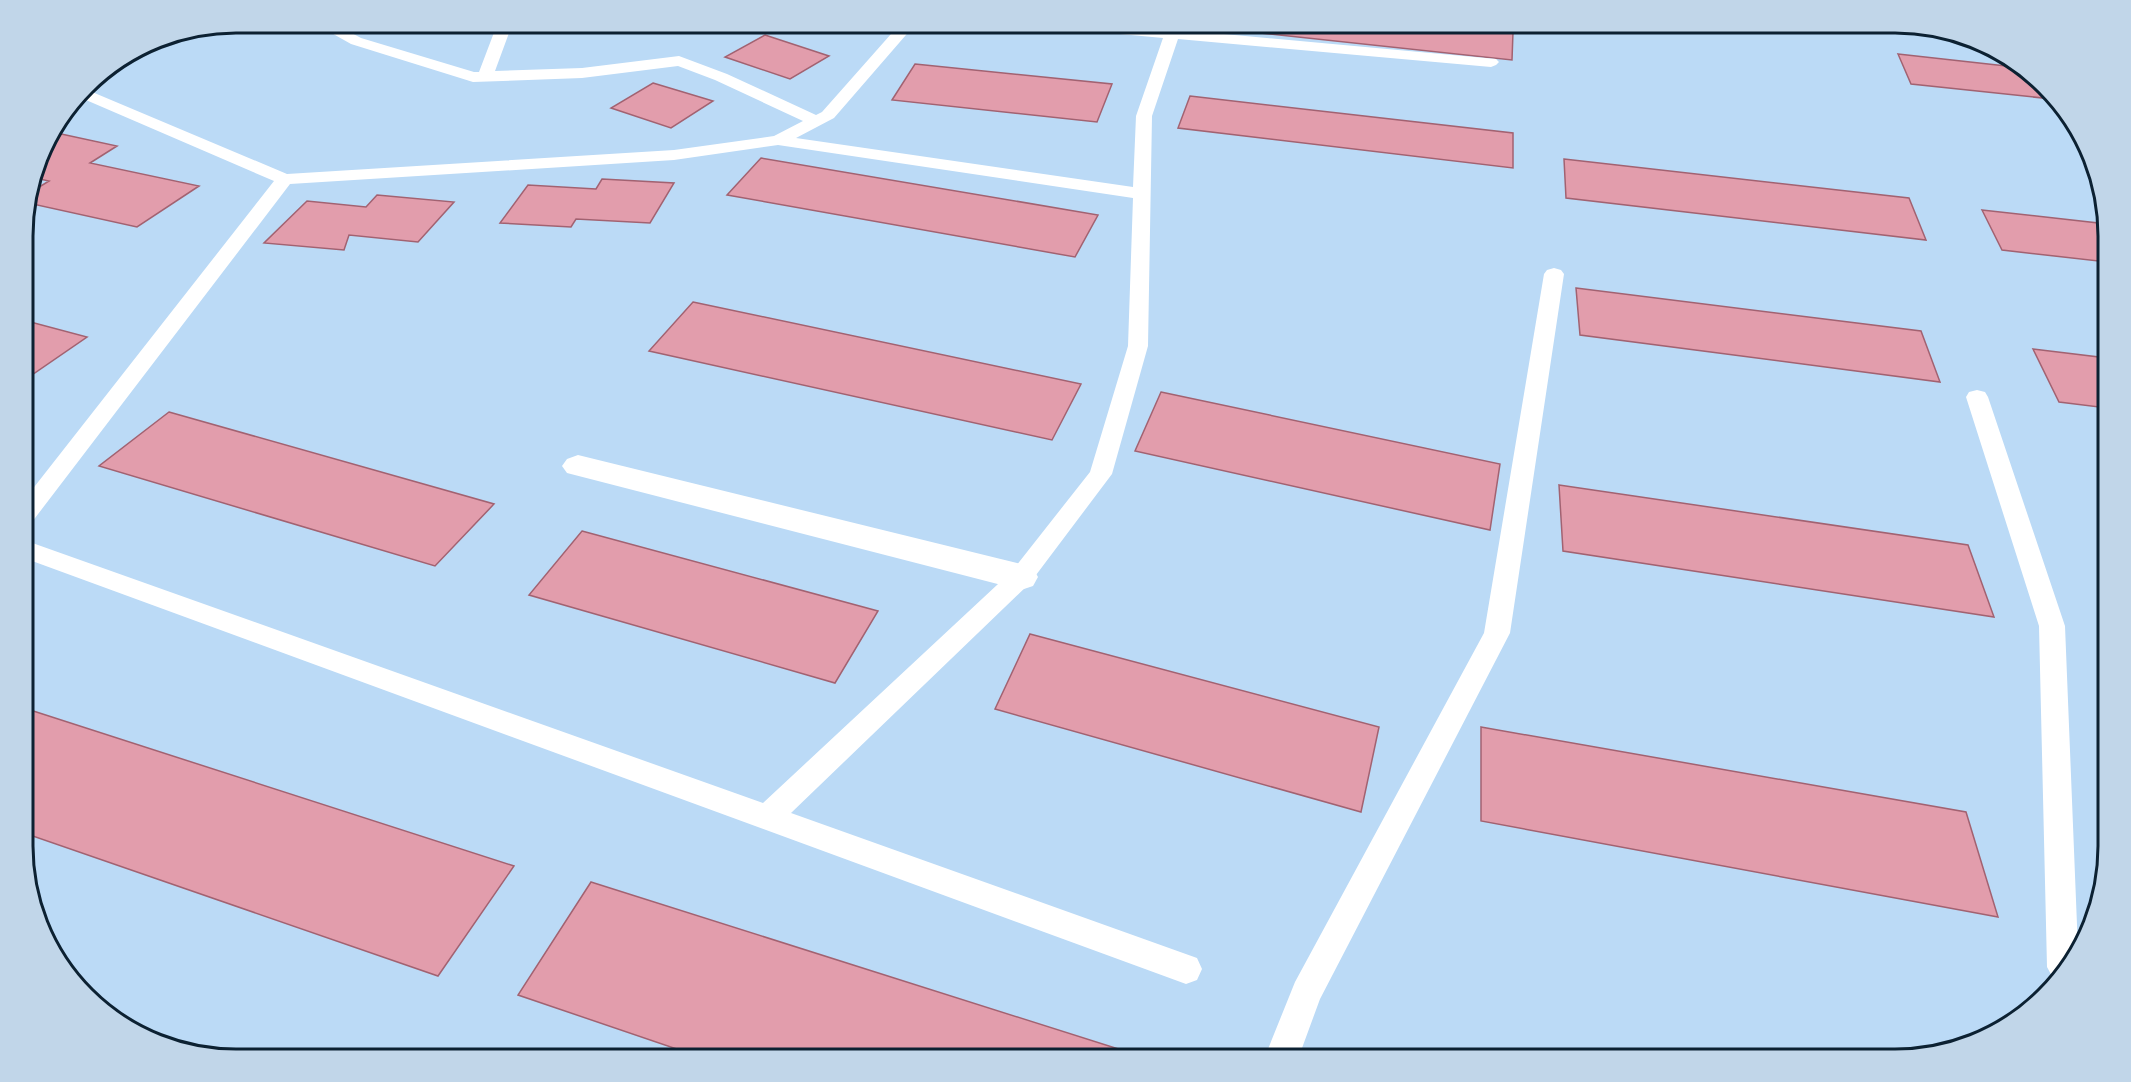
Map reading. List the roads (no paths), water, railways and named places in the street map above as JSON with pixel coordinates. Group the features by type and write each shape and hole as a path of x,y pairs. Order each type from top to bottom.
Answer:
{"street":[{"path":"578,466 1021,577"}],"lane":[{"path":"340,33 356,41 473,78 582,73 679,61 721,77 816,121"},
{"path":"485,77 502,33"},
{"path":"778,140 828,115 898,33"},
{"path":"767,818 1021,577 1101,474 1138,346 1144,116 1172,33"},
{"path":"1221,33 1491,62"},
{"path":"89,96 285,179 674,155 778,140 1143,194"},
{"path":"33,504 285,179"},
{"path":"1285,1049 1306,993 1497,633 1554,274"},
{"path":"1977,397 2052,626 2063,961"},
{"path":"33,552 1186,969"}]}
